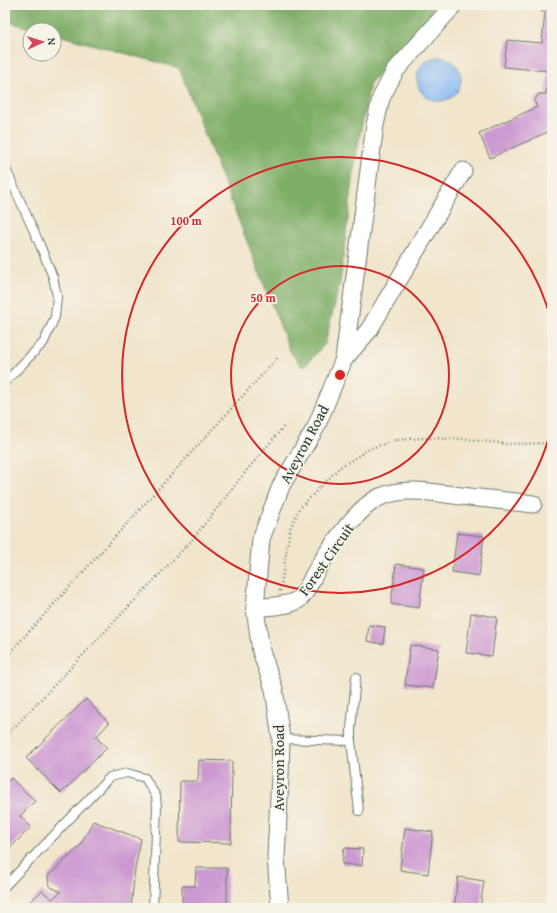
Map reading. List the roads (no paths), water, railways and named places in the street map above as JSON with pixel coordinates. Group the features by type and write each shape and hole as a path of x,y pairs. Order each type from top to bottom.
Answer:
{"street":[{"name":"Aveyron Road","path":"280,908 276,858 281,739 274,689 261,650 255,608 261,539 281,486 316,427 344,358 375,125 381,98 395,71 453,5"},
{"path":"344,358 369,330 463,171"},
{"name":"Forest Circuit","path":"255,608 287,604 298,599 306,591 315,573 332,546 353,520 368,505 379,497 395,493 415,491 534,504"}],"lane":[{"path":"5,167 40,244 53,277 57,296 55,317 44,342 5,382"},
{"path":"356,676 351,741 359,811"},
{"path":"281,739 351,741"},
{"path":"5,886 110,777 127,773 145,778 156,796 157,807 153,908"}],"water":[{"path":"435,57 443,57 448,58 455,63 460,70 460,88 455,95 448,100 435,101 427,98 420,91 417,83 417,75 420,67 427,60"}]}
